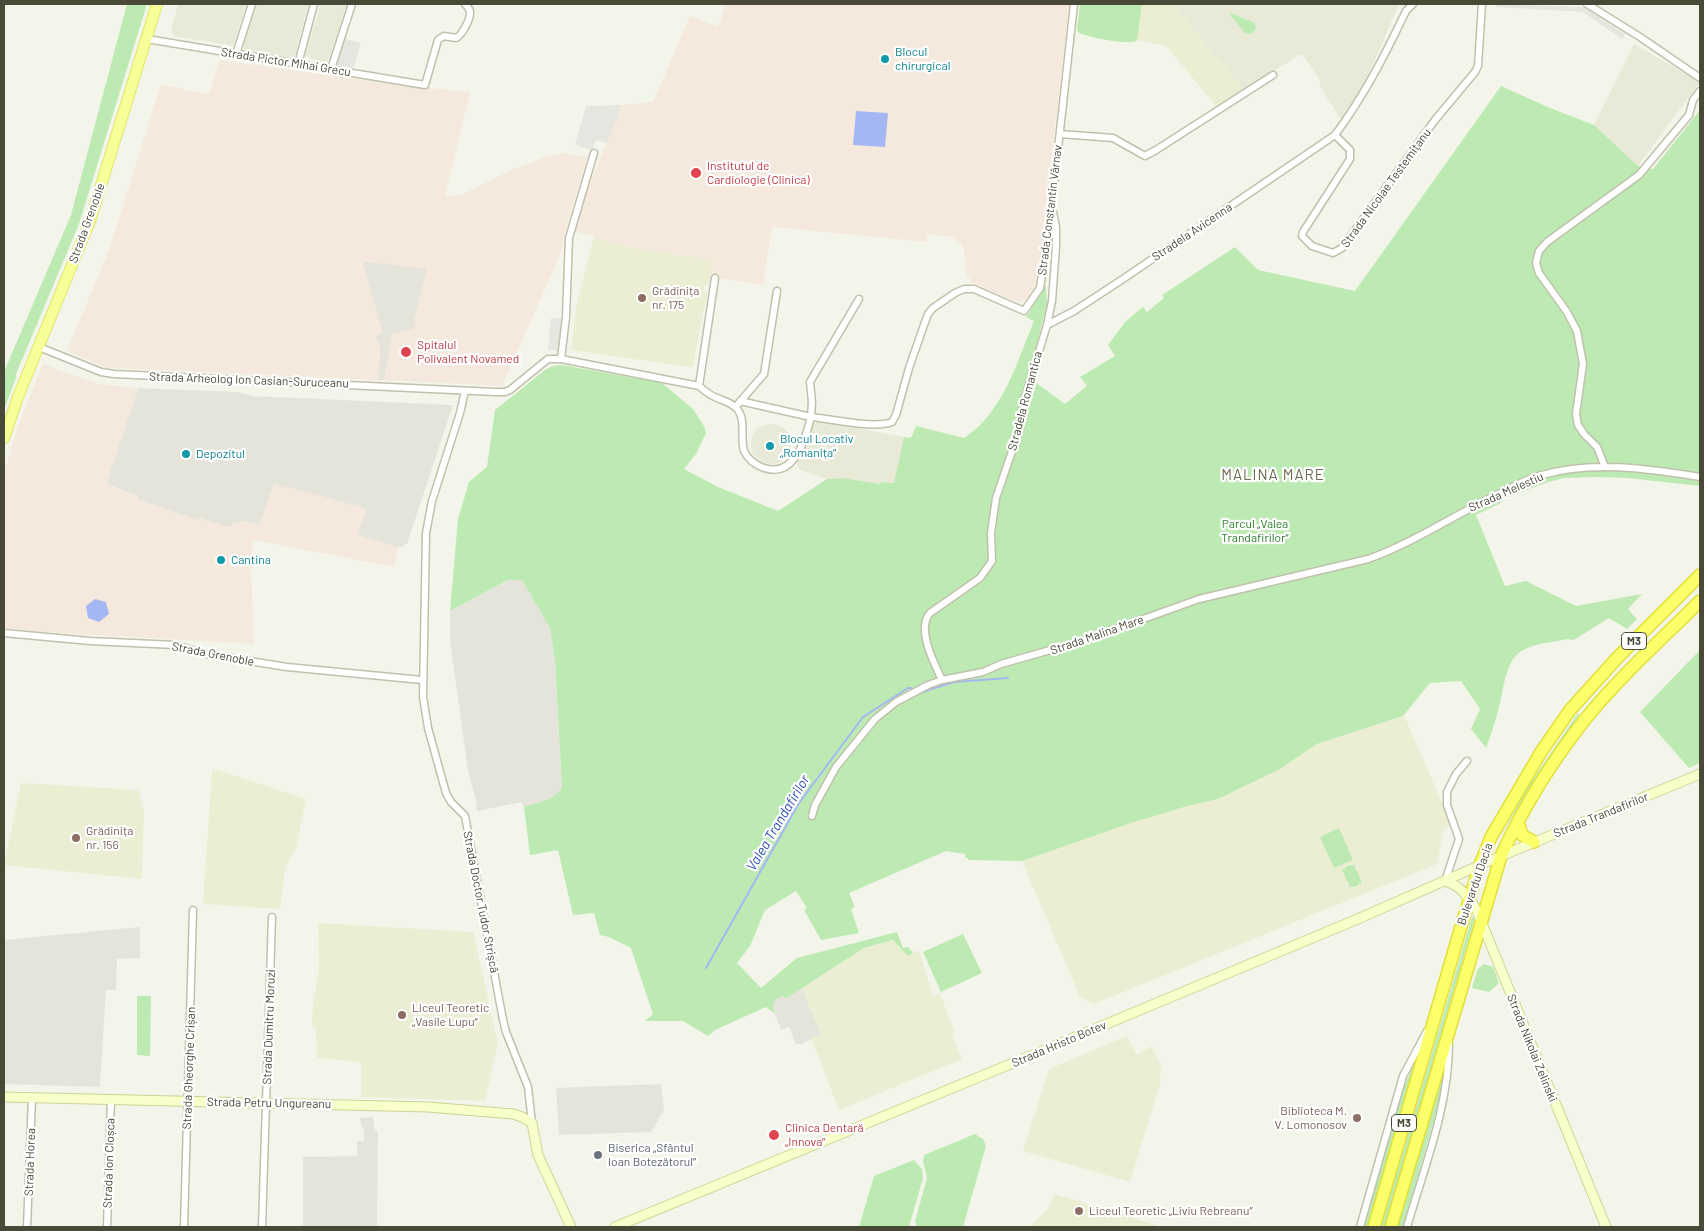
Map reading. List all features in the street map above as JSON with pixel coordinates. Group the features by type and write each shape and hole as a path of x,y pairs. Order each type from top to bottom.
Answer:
{"highway":[{"name":"Bulevardul Dacia","path":"1374,1227 1470,898 1491,837 1516,792 1570,710 1611,664 1700,575"},
{"name":"Bulevardul Dacia","path":"1391,1227 1501,856 1518,822 1543,780 1584,722 1611,691 1700,600"},
{"path":"1518,822 1522,835 1534,842"}],"main road":[{"name":"Strada Grenoble","path":"4,438 18,397 90,221 158,4"},
{"name":"Strada Trandafirilor","path":"1501,856 1700,774"},
{"name":"Strada Hristo Botev","path":"615,1227 1360,918 1501,856"},
{"name":"Strada Nikolai Zelinski","path":"1445,881 1453,884 1470,898 1482,922 1606,1227"},
{"name":"Strada Petru Ungureanu","path":"4,1097 428,1106 513,1114 532,1123"},
{"name":"Strada Doctor Tudor Strișcă","path":"532,1123 538,1155 571,1227"}],"street":[{"path":"236,54 252,4"},
{"path":"298,64 314,4"},
{"path":"331,69 352,4"},
{"name":"Strada Pictor Mihai Grecu","path":"147,39 425,85 438,40 444,36 456,38 461,35 470,16 470,12 465,4"},
{"name":"Strada Constantin Vârnav","path":"811,417 864,424 892,422 896,415 909,368 924,325 928,314 933,308 955,292 974,289 1024,311 1040,288 1060,134 1074,4"},
{"path":"1335,135 1378,69 1406,12 1413,4"},
{"name":"Strada Nicolae Testemițanu","path":"1335,135 1350,150 1350,158 1302,236 1312,246 1334,253 1342,248 1435,120 1475,72 1478,66 1482,4"},
{"path":"1587,4 1643,38 1700,78"},
{"path":"1060,134 1113,138 1145,156 1273,75"},
{"path":"1605,467 1597,447 1578,425 1576,414 1583,364 1577,331 1567,312 1539,273 1536,263 1537,257 1539,251 1547,242 1639,175 1689,115 1693,100 1700,91"},
{"name":"Stradela Avicenna","path":"1046,324 1074,311 1120,281 1335,135"},
{"path":"561,359 566,317 569,238 594,153"},
{"name":"Stradela Romantica","path":"942,680 932,659 925,633 925,621 930,613 980,578 992,561 991,533 996,498 1020,428 1026,393 1052,301 1056,227 1051,206"},
{"path":"700,386 716,278"},
{"path":"736,407 764,374 777,291"},
{"path":"465,391 506,392 548,359 561,359 700,386 713,397 733,404 736,407 741,416 743,444 746,454 754,464 770,470 777,470 791,464 796,457 811,417 810,382 859,300"},
{"name":"Strada Arheolog Ion Casian-Suruceanu","path":"39,347 101,372 114,374 465,391"},
{"name":"Strada Doctor Tudor Strișcă","path":"465,391 460,413 434,493 426,533 423,697 428,728 446,793 451,802 465,816 503,1020 528,1087 532,1123"},
{"path":"740,401 811,417"},
{"name":"Strada Melestiu","path":"1435,526 1482,501 1541,475 1569,469 1605,467 1700,477"},
{"name":"Strada Malina Mare","path":"812,816 815,804 836,767 875,719 903,698 928,684 983,672 1001,664 1082,642 1199,599 1368,559 1386,553 1435,526"},
{"name":"Strada Grenoble","path":"4,633 176,645 205,654 286,667 422,680"},
{"path":"1445,881 1459,839 1447,805 1447,792 1456,774 1467,761"},
{"name":"Strada Gheorghe Crișan","path":"184,1227 193,910"},
{"name":"Strada Dumitru Moruzi","path":"262,1227 272,917"},
{"path":"1360,1227 1403,1076 1416,1048 1434,1020"},
{"name":"Bulevardul Dacia","path":"1407,1227 1445,1098 1449,1065 1449,1034"},
{"name":"Strada Horea","path":"27,1227 32,1097"},
{"name":"Strada Ion Cloșca","path":"107,1227 111,1099"}],"shaded area":[{"path":"247,4 233,46 174,36 171,29 178,5"},
{"path":"255,4 308,4 294,59 244,49 243,46"},
{"path":"321,4 347,4 327,64 305,56"},
{"path":"726,4 1069,4 1038,274 1034,288 1025,300 1017,302 972,283 966,273 964,250 952,237 927,234 927,242 772,227 763,285 710,277 713,262 710,260 630,247 570,230 620,111 620,105 653,102 690,16 718,27"},
{"path":"1080,4 1172,4 1243,90 1216,106 1166,46 1138,40 1134,43 1106,40 1079,33 1077,30"},
{"path":"1172,4 1399,4 1365,83 1341,120 1319,85 1321,82 1303,55 1300,55 1243,90"},
{"path":"1495,4 1583,7 1625,34 1622,39 1583,12 1496,7"},
{"path":"344,38 361,43 354,66 351,68 337,65"},
{"path":"1634,44 1700,82 1638,166 1594,125"},
{"path":"219,60 408,86 470,92 445,196 461,195 511,170 548,156 564,153 586,157 587,159 564,235 563,248 502,386 385,380 392,334 416,328 414,321 427,269 362,261 382,332 375,336 380,349 378,380 107,368 67,351 110,247 161,84 206,94 210,92"},
{"path":"620,105 620,111 607,143 596,140 592,150 575,145 586,106"},
{"name":"Grădinița nr. 175","path":"594,237 630,247 713,262 708,286 705,285 703,292 707,293 693,366 689,367 571,350 577,302"},
{"path":"362,261 427,268 414,321 416,328 386,369 385,380 378,380 380,349 375,336 382,332"},
{"path":"551,318 564,319 560,351 548,350"},
{"path":"43,364 99,384 138,388 106,482 114,488 138,496 138,500 197,520 198,517 226,527 232,526 232,523 245,521 260,525 274,484 315,494 366,509 357,534 399,548 394,567 253,540 251,567 254,644 4,628 4,472 19,423"},
{"path":"138,388 239,392 252,396 453,405 407,544 399,548 357,534 366,510 363,508 274,484 260,525 226,527 198,518 197,520 138,500 138,496 106,483"},
{"path":"820,421 904,437 894,483 882,482 879,484 843,478 827,479 800,470 796,462 802,455 812,425"},
{"path":"775,424 782,427 788,433 791,444 790,452 782,461 775,464 767,464 760,461 752,452 751,440 754,433 763,425"},
{"path":"509,580 522,580 550,628 555,660 562,787 559,794 554,798 524,807 522,802 477,811 468,771 450,641 450,611"},
{"path":"1403,716 1451,824 1443,831 1437,864 1094,1004 1080,997 1022,861 1128,824 1218,799 1280,769 1317,744"},
{"path":"214,769 306,799 296,849 286,864 280,909 203,904 212,771"},
{"name":"Grădinița nr. 156","path":"21,783 138,790 144,812 142,879 4,865"},
{"name":"Liceul Teoretic „Vasile Lupu“","path":"318,923 473,932 498,1043 485,1101 361,1097 361,1062 317,1058 316,1027 312,1027 313,1003 319,968"},
{"path":"140,927 140,958 117,959 116,990 106,990 100,1087 4,1084 4,940"},
{"path":"893,940 908,956 919,950 933,996 940,993 954,1031 952,1035 962,1059 839,1110 811,1038 821,1034 802,988 864,948"},
{"path":"802,988 821,1034 801,1044 796,1044 789,1027 781,1030 772,1006 773,1001 777,998 784,996 786,998"},
{"path":"1127,1036 1137,1055 1152,1046 1161,1065 1160,1084 1130,1182 1023,1151 1049,1069"},
{"path":"661,1084 664,1110 651,1132 559,1135 556,1088"},
{"path":"373,1117 375,1131 378,1132 377,1227 303,1227 303,1157 357,1156 357,1141 364,1141 364,1129 362,1129 360,1118"},
{"name":"Liceul Teoretic „Liviu Rebreanu”","path":"1054,1194 1122,1214 1155,1225 1155,1227 1029,1227 1048,1209"}],"green space":[{"path":"127,4 147,4 79,224 16,374 4,410 4,372 71,215"},
{"path":"1080,4 1142,4 1137,40 1125,42 1100,39 1079,33 1077,30"},
{"path":"1228,12 1255,23 1256,29 1251,34 1245,33"},
{"name":"Parcul „Valea Trandafirilor”","path":"1501,86 1594,125 1638,166 1653,169 1700,110 1700,486 1628,478 1564,478 1545,483 1504,499 1499,504 1476,515 1505,586 1526,581 1576,606 1642,594 1628,609 1637,619 1627,629 1609,618 1574,640 1568,639 1539,644 1523,650 1517,655 1512,661 1506,676 1486,748 1471,729 1480,709 1461,681 1430,683 1403,716 1317,744 1280,769 1218,799 1128,824 1022,861 968,860 968,858 965,858 965,854 946,851 849,893 855,907 851,909 859,933 821,940 804,910 807,908 796,891 765,910 750,946 737,963 761,988 797,958 897,932 903,948 908,947 913,953 908,956 893,940 864,948 785,999 784,996 777,998 773,1004 775,1014 766,1007 715,1030 708,1036 683,1021 645,1021 653,1014 631,948 609,937 600,935 594,913 573,915 558,850 530,855 524,807 551,798 562,787 555,660 550,628 522,580 508,580 450,611 458,519 469,482 487,467 495,410 545,370 553,366 562,365 662,383 693,409 704,426 706,433 696,454 684,469 718,487 778,511 827,479 843,478 879,484 882,482 894,483 904,437 910,438 916,426 964,438 989,415 1007,386 1034,321 1026,317 1046,285 1047,305 1028,377 1065,404 1087,386 1080,377 1115,356 1108,345 1125,322 1143,307 1147,312 1164,298 1162,295 1235,247 1258,270 1355,291"},
{"path":"1700,650 1700,763 1689,768 1640,712"},
{"path":"1578,713 1579,715 1542,768 1498,841 1531,782"},
{"path":"1339,828 1353,860 1334,868 1320,837"},
{"path":"1349,865 1354,865 1362,882 1355,887 1350,887 1342,870"},
{"path":"1472,917 1475,918 1385,1227 1381,1227"},
{"path":"963,934 982,973 941,992 923,952"},
{"path":"1484,964 1493,967 1499,983 1489,992 1472,988 1477,970"},
{"path":"137,996 151,996 150,1056 137,1055"},
{"path":"1420,1050 1369,1227 1363,1227 1404,1087"},
{"path":"1445,1064 1441,1096 1403,1227 1397,1227"},
{"path":"975,1134 983,1139 986,1146 963,1227 917,1227 915,1221 927,1178 923,1161 924,1155"},
{"path":"914,1160 922,1169 923,1178 909,1227 859,1227 874,1176"}],"water":[{"path":"856,111 888,113 885,147 853,145"},
{"path":"95,599 106,602 109,614 99,622 88,618 86,606"}],"waterway":[{"name":"Valea Trandafirilor","path":"919,693 954,682 1008,678"},
{"name":"Valea Trandafirilor","path":"706,968 799,803 863,717 908,688 911,688"}],"place":[{"name":"Blocul chirurgical","path":"885,59"},
{"name":"Institutul de Cardiologie (Clinica)","path":"696,173"},
{"name":"Grădinița nr. 175","path":"642,298"},
{"name":"Spitalul Polivalent Novamed","path":"406,352"},
{"name":"Blocul Locativ „Romanița”","path":"770,446"},
{"name":"Depozitul","path":"186,454"},
{"name":"Cantina","path":"221,560"},
{"name":"Grădinița nr. 156","path":"76,838"},
{"name":"Liceul Teoretic „Vasile Lupu“","path":"402,1015"},
{"name":"Biblioteca M. V. Lomonosov","path":"1357,1118"},
{"name":"Clinica Dentară „Innova”","path":"774,1135"},
{"name":"Biserica „Sfântul Ioan Botezătorul”","path":"598,1155"},
{"name":"Liceul Teoretic „Liviu Rebreanu”","path":"1079,1211"}],"district":[{"name":"MALINA MARE","path":"1273,475"}]}
